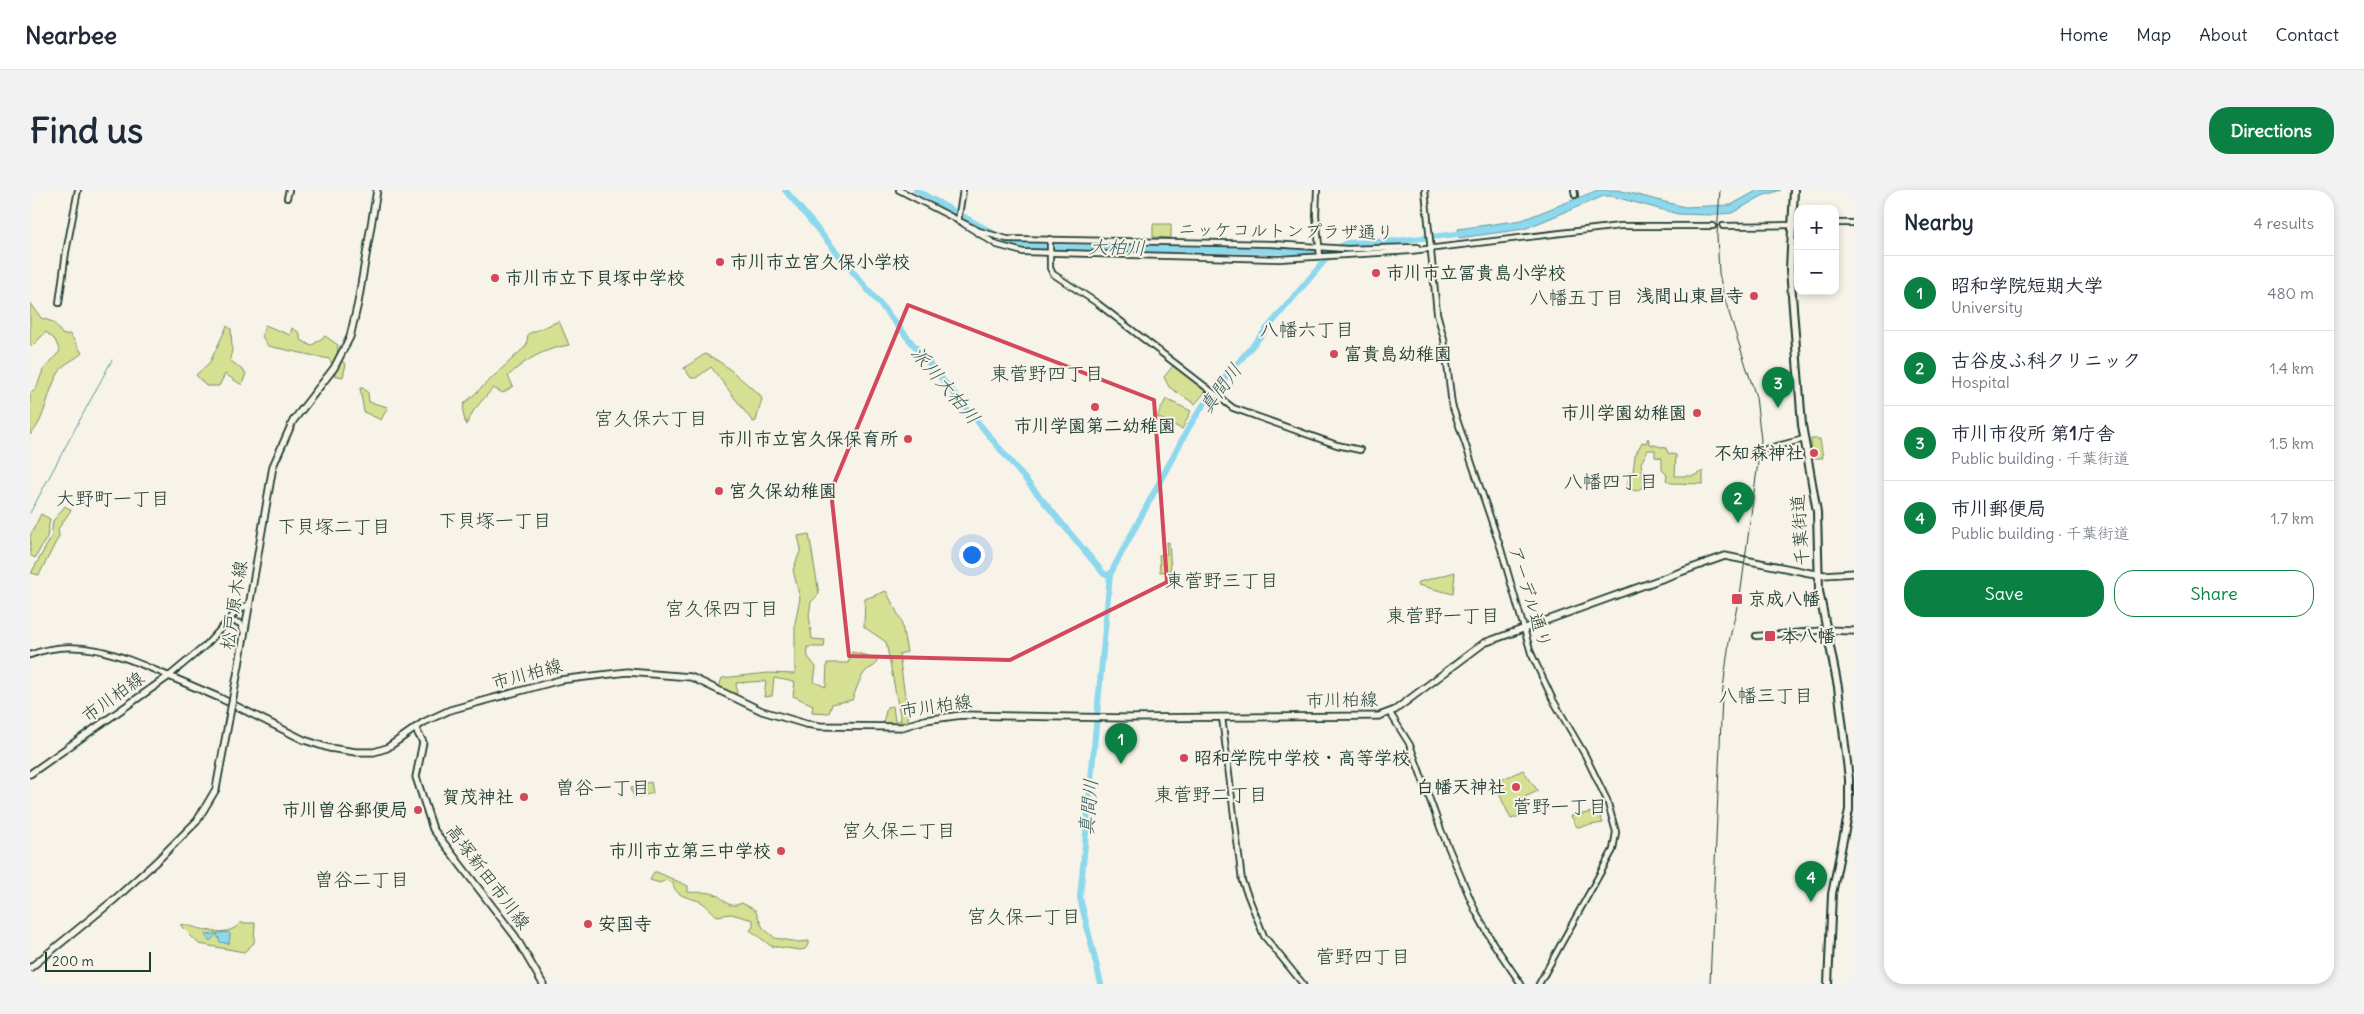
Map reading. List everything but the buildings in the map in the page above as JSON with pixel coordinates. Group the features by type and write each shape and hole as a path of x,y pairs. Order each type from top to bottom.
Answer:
{"highway":[{"name":"千葉街道","path":"1794,190 1794,205"},
{"name":"千葉街道","path":"1794,238 1791,276 1804,439 1817,512 1818,574 1841,708 1850,786 1849,810 1832,894 1828,984"}],"main road":[{"name":"松戸原木線","path":"30,968 115,899 158,860 197,821 216,789 270,486 279,450 293,422 334,368 350,337 358,303 377,190"},
{"name":"市川柏線","path":"30,774 169,676 220,698 294,735 334,750 364,752 380,751 393,745 415,728 438,714 560,680 627,672 690,677 762,712 813,725 902,727 925,720 962,715 1097,717 1380,716 1390,713 1476,648 1492,639 1524,630 1725,556 1818,574 1854,573"},
{"path":"1827,630 1854,631"},
{"name":"高塚新田市川線","path":"415,728 423,742 416,777 433,829 515,936 543,984"}],"street":[{"path":"59,303 78,190"},
{"path":"287,198 289,190"},
{"name":"ニッケコルトンプラザ通り","path":"899,190 958,219 983,238 1008,250 1050,252 1280,259 1431,248 1620,226 1713,226"},
{"path":"958,219 963,190"},
{"path":"1317,190 1316,215 1323,248 1322,256"},
{"name":"アーデル通り","path":"1425,190 1437,313 1444,339 1452,405 1502,549 1534,661 1607,800 1616,832 1613,850 1539,984"},
{"path":"1839,224 1854,223"},
{"name":"ニッケコルトンプラザ通り","path":"964,224 994,237 1050,241 1272,244 1347,249 1431,248"},
{"path":"1723,226 1794,225"},
{"path":"1050,241 1050,268 1053,274 1097,303 1233,408 1337,445 1360,450"},
{"path":"1766,449 1804,439"},
{"path":"30,655 53,646 80,647 125,658 169,676 206,645 237,611 248,605"},
{"path":"229,621 240,623 244,636"},
{"path":"1756,636 1827,630"},
{"path":"1390,713 1410,745 1475,910 1493,943 1521,984"},
{"path":"1222,717 1242,881 1264,936 1303,984"}],"highlighted area":[{"path":"908,305 1154,400 1167,582 1010,660 849,656 831,491"}],"green space":[{"path":"1153,224 1171,224 1171,238 1153,237"},
{"path":"30,302 41,318 53,322 63,335 70,334 82,353 61,369 52,386 40,421 30,435 30,394 36,389 43,370 60,351 55,340 46,332 32,346 30,344"},
{"path":"559,321 569,345 543,352 522,365 508,376 513,386 503,393 493,388 474,410 466,425 463,413 464,404 526,346 528,334"},
{"path":"265,325 290,335 292,328 300,333 300,339 311,346 325,336 338,345 337,358 346,364 343,377 333,375 335,369 329,359 268,346 262,336"},
{"path":"227,326 231,329 232,350 230,360 246,373 242,385 225,374 219,386 206,386 196,375 210,362"},
{"path":"705,354 726,367 760,395 762,399 756,421 753,422 711,367 696,378 691,378 684,368"},
{"path":"1173,366 1206,391 1195,404 1169,387 1164,377"},
{"path":"360,388 363,388 368,393 369,402 388,407 381,420 364,412"},
{"path":"1166,399 1191,411 1182,429 1157,417"},
{"path":"1648,438 1650,444 1666,448 1668,453 1676,455 1675,476 1693,476 1703,471 1703,484 1671,483 1666,480 1667,475 1662,470 1662,458 1655,457 1655,450 1648,450 1641,463 1645,486 1636,491 1627,488 1629,473 1633,472 1635,456 1642,442 1646,443"},
{"path":"1811,439 1820,439 1823,458 1812,458"},
{"path":"65,506 71,510 58,529 59,536 39,575 31,573 51,538 53,521"},
{"path":"41,514 50,519 47,537 35,558 30,555 30,536"},
{"path":"809,534 819,594 811,602 809,615 812,639 825,640 824,647 807,647 808,657 816,667 814,682 826,687 827,663 848,663 852,652 877,658 875,666 867,670 863,675 852,700 832,704 829,713 812,712 813,705 793,696 795,682 774,678 772,696 764,697 766,681 736,683 737,693 734,694 719,687 722,678 768,673 795,674 795,623 800,598 793,570 801,549 798,536"},
{"path":"1169,542 1171,571 1160,572 1159,555 1167,554 1166,543"},
{"path":"1455,572 1453,594 1418,585 1419,582"},
{"path":"886,591 901,620 907,652 899,654 909,724 883,723 887,707 893,706 895,721 901,721 886,642 864,627 865,599"},
{"name":"白幡天神社","path":"1523,770 1538,791 1518,800 1525,814 1511,819 1494,783"},
{"path":"651,782 653,793 634,798 631,787"},
{"path":"1598,811 1603,823 1577,827 1571,816"},
{"path":"654,872 688,886 688,892 711,893 729,904 737,905 742,903 755,910 763,928 775,938 798,942 809,941 809,943 805,949 800,950 771,946 750,930 753,927 753,920 731,914 717,916 701,902 677,892 673,883 666,880 660,883 650,880"},
{"path":"240,923 255,923 254,943 244,952 199,944 181,926 181,924 220,932 228,931"}],"water":[{"path":"1598,190 1618,190 1685,207 1731,205 1758,190 1781,190 1762,196 1732,213 1708,215 1678,214 1611,196 1604,196 1524,229 1459,238 1458,229 1522,220"},
{"path":"228,932 230,934 229,944 220,942 217,934 210,941 205,935"}],"waterway":[{"name":"派川大柏川","path":"785,190 1104,574 1110,575"},
{"name":"大柏川","path":"916,190 1013,244 1046,247 1332,252"},
{"name":"真間川","path":"1101,984 1080,898 1110,575 1189,427 1208,398 1332,252 1346,243 1396,241 1466,233"},
{"path":"30,513 112,360"}],"tunnel":[{"path":"1713,226 1723,226"}],"railway":[{"path":"1710,984 1722,696 1729,642 1741,589 1761,440 1756,397 1724,297 1719,273 1717,235 1720,190"}],"place":[{"name":"市川市立宮久保小学校","path":"720,262"},
{"name":"市川市立冨貴島小学校","path":"1376,273"},
{"name":"市川市立下貝塚中学校","path":"495,278"},
{"name":"浅間山東昌寺","path":"1754,296"},
{"name":"富貴島幼稚園","path":"1334,354"},
{"name":"市川学園第二幼稚園","path":"1095,407"},
{"name":"市川市役所 第1庁舎","path":"1778,408"},
{"name":"市川学園幼稚園","path":"1697,413"},
{"name":"市川市立宮久保保育所","path":"908,439"},
{"name":"不知森神社","path":"1814,453"},
{"name":"宮久保幼稚園","path":"719,491"},
{"name":"古谷皮ふ科クリニック","path":"1738,523"},
{"name":"京成八幡","path":"1737,599"},
{"name":"本八幡","path":"1770,636"},
{"name":"昭和学院中学校・高等学校","path":"1184,758"},
{"name":"昭和学院短期大学","path":"1121,764"},
{"name":"白幡天神社","path":"1516,787"},
{"name":"賀茂神社","path":"524,797"},
{"name":"市川曽谷郵便局","path":"418,810"},
{"name":"市川市立第三中学校","path":"781,851"},
{"name":"市川郵便局","path":"1811,902"},
{"name":"安国寺","path":"588,924"}],"district":[{"name":"八幡五丁目","path":"1577,297"},
{"name":"八幡六丁目","path":"1307,329"},
{"name":"東菅野四丁目","path":"1047,373"},
{"name":"宮久保六丁目","path":"651,418"},
{"name":"八幡四丁目","path":"1611,481"},
{"name":"大野町一丁目","path":"113,498"},
{"name":"下貝塚一丁目","path":"495,520"},
{"name":"下貝塚二丁目","path":"334,526"},
{"name":"東菅野三丁目","path":"1222,580"},
{"name":"宮久保四丁目","path":"722,608"},
{"name":"東菅野一丁目","path":"1443,615"},
{"name":"八幡三丁目","path":"1766,695"},
{"name":"曽谷一丁目","path":"603,787"},
{"name":"東菅野二丁目","path":"1211,794"},
{"name":"菅野一丁目","path":"1560,806"},
{"name":"宮久保二丁目","path":"899,830"},
{"name":"曽谷二丁目","path":"362,879"},
{"name":"宮久保一丁目","path":"1024,916"},
{"name":"菅野四丁目","path":"1363,956"}]}
